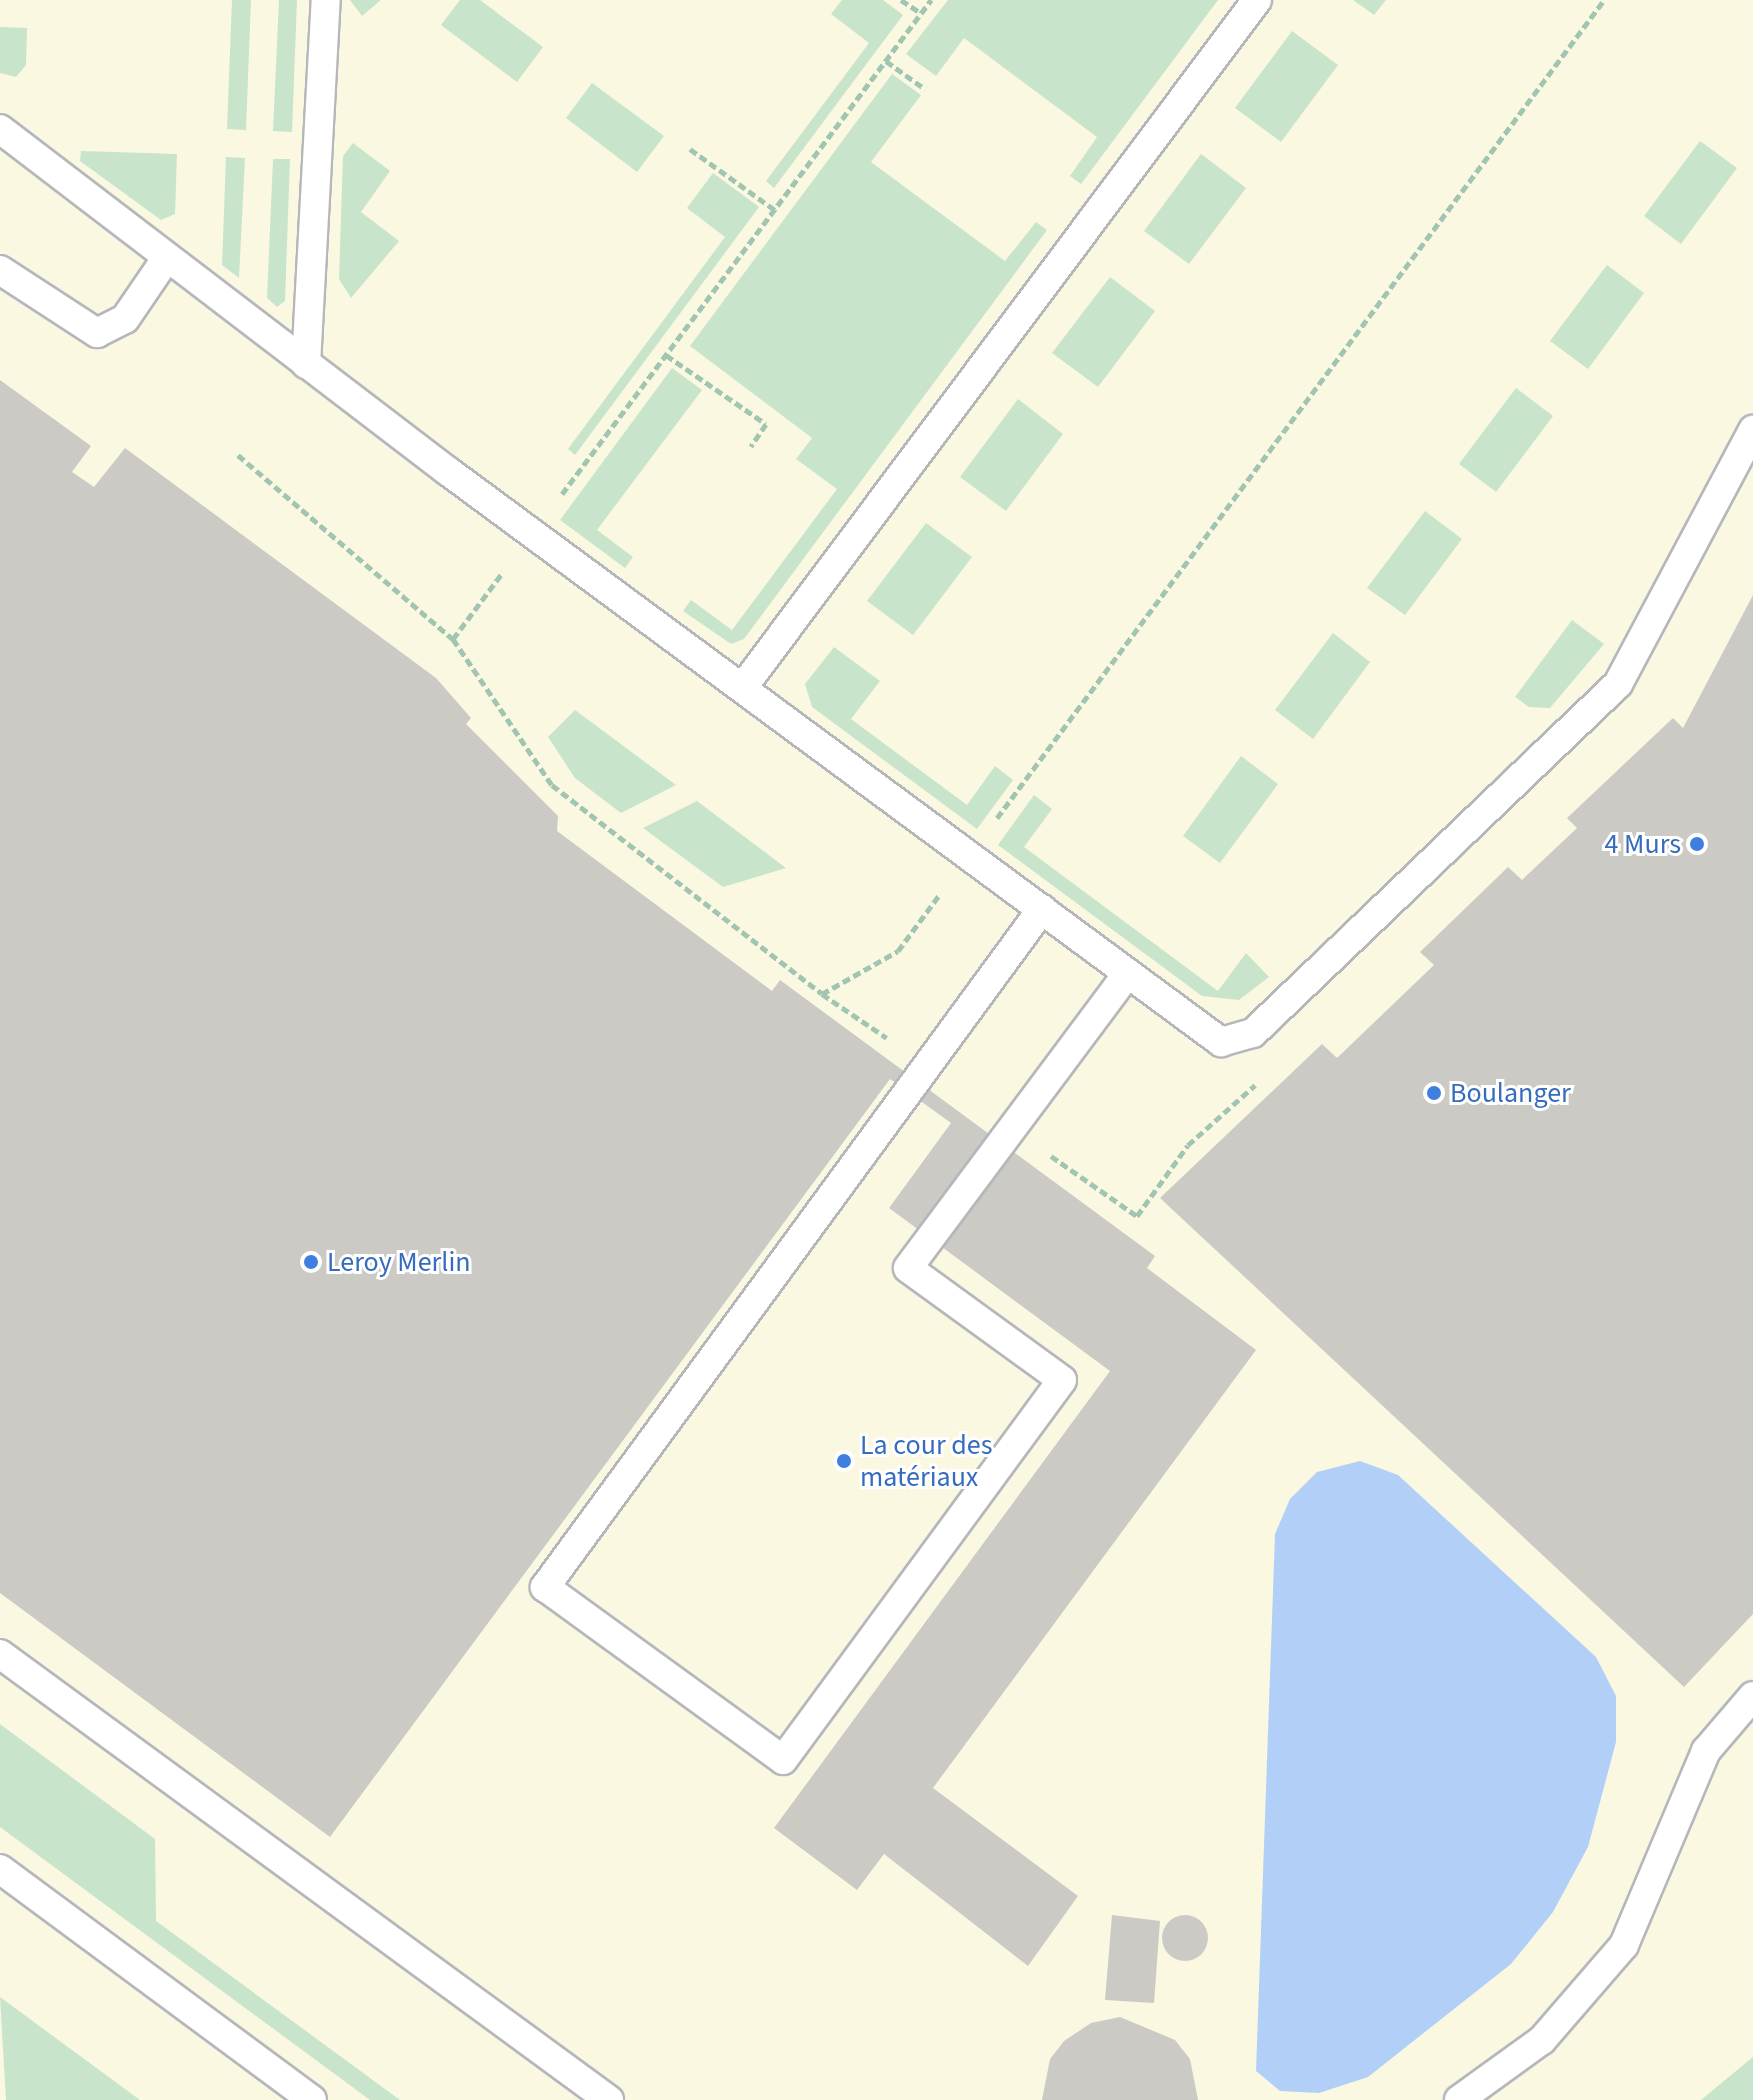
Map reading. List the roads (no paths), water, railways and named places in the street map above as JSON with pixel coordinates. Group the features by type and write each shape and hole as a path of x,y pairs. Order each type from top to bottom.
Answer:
{"lane":[{"path":"306,364 326,0"},
{"path":"743,687 1257,0"},
{"path":"0,129 306,364 970,854 1209,1037 1221,1042 1253,1033 1618,684 1753,430"},
{"path":"0,270 97,333 125,319 166,259"},
{"path":"1042,909 545,1587 783,1760 1062,1380 908,1268 1127,974"},
{"path":"0,1654 609,2100"},
{"path":"1459,2100 1542,2040 1624,1945 1706,1751 1753,1696"},
{"path":"0,1869 312,2100"}],"water":[{"path":"1360,1461 1398,1475 1596,1657 1616,1696 1616,1742 1588,1847 1553,1912 1511,1964 1368,2077 1319,2093 1280,2091 1256,2071 1275,1534 1290,1499 1317,1472"}],"place":[{"name":"4 Murs","path":"1697,844"},
{"name":"Boulanger","path":"1434,1093"},
{"name":"Leroy Merlin","path":"311,1262"},
{"name":"La cour des matériaux","path":"844,1461"}]}
